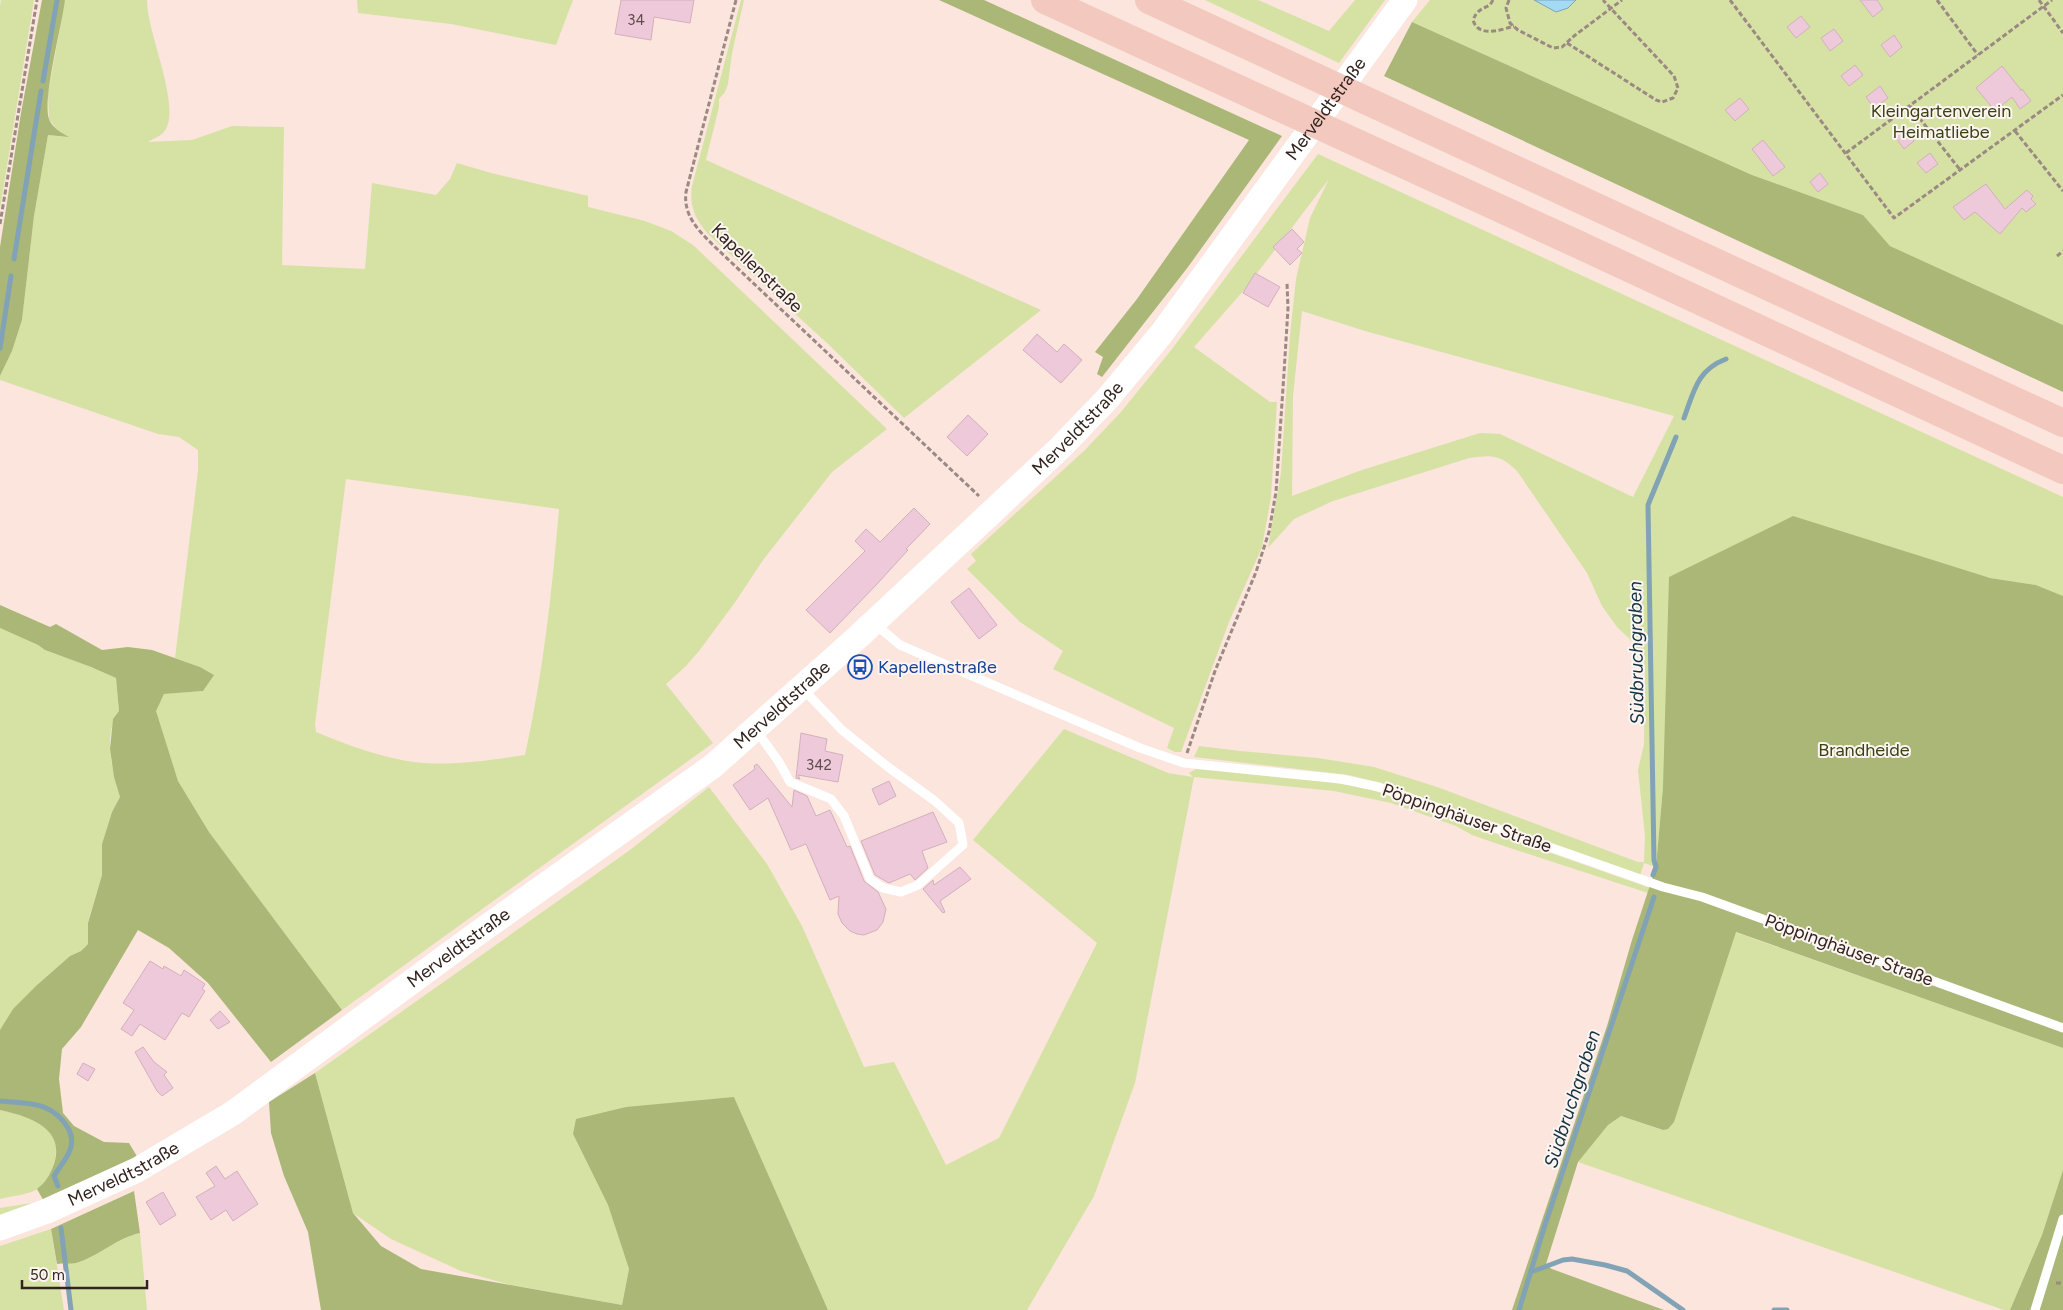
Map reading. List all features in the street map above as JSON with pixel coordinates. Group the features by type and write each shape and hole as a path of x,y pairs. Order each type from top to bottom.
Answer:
{"highway":[{"path":"1045,0 1573,242 2063,470"},
{"path":"1149,0 2063,423"}],"street":[{"name":"Merveldtstraße","path":"0,1228 47,1211 137,1170 232,1113 478,933 713,766 873,622 1062,447 1108,398 1162,333 1405,0"}],"lane":[{"name":"Pöppinghäuser Straße","path":"873,622 900,645 1140,748 1184,763 1342,779 1379,787 1662,887 1702,897 2063,1028"},
{"path":"755,728 790,782 831,799 844,816 870,879 884,888 901,892 918,885 963,845 959,823 935,801 842,730 801,687"},
{"path":"2035,1310 2063,1219"}],"path":[{"path":"0,224 37,0"},
{"name":"Kapellenstraße","path":"736,0 686,192 684,203 691,221 715,247 994,510"},
{"path":"1492,0 1490,5 1480,8 1475,16 1473,20 1476,28 1483,31 1514,26"},
{"path":"1509,0 1506,8 1507,16 1514,26 1537,41 1553,48 1562,47 1622,0"},
{"path":"1566,43 1656,100 1662,102 1672,98 1678,88 1674,76 1603,0"},
{"path":"1730,0 1894,218 2063,95"},
{"path":"1937,0 1978,55"},
{"path":"2039,0 2063,33"},
{"path":"1845,153 2052,0"},
{"path":"1910,106 1961,171"},
{"path":"2015,131 2063,191"},
{"path":"2057,256 2063,251"},
{"path":"1184,763 1215,671 1256,572 1269,532 1276,492 1288,308 1287,283"}],"green space":[{"path":"1,0 34,0 0,209 0,6"},
{"path":"42,0 65,0 50,80 48,109 52,125 69,137 48,135 34,216 22,320 12,351 0,376 0,247 21,113"},
{"path":"65,0 147,0 148,14 169,102 169,117 166,129 148,142 192,140 232,126 284,127 282,265 365,269 372,183 436,195 450,179 457,163 588,196 588,207 645,221 671,231 693,245 887,429 832,472 763,560 736,601 699,651 666,684 713,743 342,1010 209,832 178,781 155,711 164,694 203,691 200,667 175,658 198,471 198,450 179,437 158,434 0,380 22,320 34,216 48,135 67,137 57,130 49,119 48,94","holes":["346,479 559,509 546,633 525,755 466,762 422,763 373,753 316,732 315,724"]},
{"path":"357,0 573,0 556,45 451,24 358,13"},
{"path":"741,0 744,0 732,53 728,84 725,92 719,99 719,107 706,160 1041,310 904,418 828,344 708,234 694,212 691,199 692,186"},
{"path":"939,0 984,0 1282,136 1188,267 1102,377 1097,374 1103,357 1095,352 1137,299 1249,140"},
{"path":"1205,0 1258,0 1329,31 1355,0 1385,0 1339,63"},
{"name":"Kleingartenverein Heimatliebe","path":"1430,0 2063,0 2063,325 1890,246 1863,215 1752,175 1412,22"},
{"path":"1412,22 1752,175 1863,215 1890,246 2063,325 2063,392 1384,76"},
{"path":"1318,154 2063,497 2063,596 2036,585 1990,578 1663,787 1656,867 1644,863 1640,876 1383,784 1349,775 1194,757 1199,746 1318,758 1374,767 1437,787 1638,862 1644,862 1645,836 1638,770 1644,744 1645,667 1640,653 1633,642 1617,627 1602,606 1587,573 1511,465 1490,456 1469,458 1333,501 1294,519 1268,548 1281,473 1290,335 1296,279 1310,218 1329,179 1245,289 1194,347 1270,402 1277,402 1271,497 1262,547 1229,622 1181,752 1175,752 1167,748 1174,728 1053,669 1063,651 1020,622 967,569 976,561 971,554 1085,450 1121,412 1172,349","holes":["1302,311 1365,331 1674,416 1633,497 1500,434 1480,433 1362,470 1292,496 1293,396"]},
{"name":"Brandheide","path":"1793,516 1990,578 2036,585 2063,596 2063,1048 1736,932 1674,1122 1668,1129 1663,1130 1621,1116 1608,1125 1578,1162 1546,1264 1552,1269 1664,1310 1512,1310 1607,1026 1656,867 1663,787 1669,577"},
{"path":"0,605 50,627 56,624 102,650 128,647 152,650 200,667 214,675 203,691 164,694 156,711 178,781 209,832 342,1010 271,1062 208,983 169,948 138,930 81,1027 62,1049 59,1079 63,1113 74,1126 104,1142 129,1143 138,1158 46,1205 37,1189 43,1184 54,1164 56,1151 54,1141 42,1125 22,1116 0,1110 0,1030 13,1009 37,985 70,956 81,951 88,944 88,923 102,875 102,844 112,812 120,797 114,777 110,749 113,719 119,711 116,678 45,650 0,628"},
{"path":"0,628 45,650 116,678 119,711 111,731 110,754 120,797 112,812 102,844 102,875 88,922 88,944 81,951 70,956 37,985 0,1030"},
{"path":"1064,729 1168,773 1193,777 1189,773 1196,769 1364,787 1650,888 1648,893 1498,844 1472,835 1456,826 1391,803 1334,791 1194,777 1135,1083 1094,1196 1027,1310 828,1310 734,1097 573,1134 608,1205 629,1269 622,1305 507,1284 461,1271 391,1239 353,1213 315,1073 630,850 709,787 767,864 802,926 864,1067 894,1062 946,1165 999,1138 1097,943 973,840"},
{"path":"1735,932 2063,1048 2063,1170 2042,1235 2010,1310 2004,1310 1578,1162 1608,1124 1621,1116 1662,1130 1680,1104"},
{"path":"315,1073 353,1213 381,1246 421,1269 622,1305 629,1269 608,1205 573,1134 576,1119 626,1107 734,1097 828,1310 321,1310 308,1232 284,1176 271,1133 269,1102"},
{"path":"0,1110 24,1116 44,1126 51,1133 55,1142 56,1153 53,1167 41,1187 29,1193 0,1199"},
{"path":"2063,1170 2063,1310 2010,1310 2042,1235"},
{"path":"134,1191 140,1233 132,1235 76,1263 57,1264 51,1229"},
{"path":"38,1202 0,1218 0,1208"},
{"path":"51,1229 64,1310 0,1310 0,1246"},
{"path":"140,1233 147,1310 71,1310 65,1263 85,1259 121,1240"}],"water":[{"path":"1534,0 1576,0 1568,8 1556,12"}],"building":[{"path":"621,0 694,0 690,23 654,17 651,40 615,34"},
{"path":"1860,0 1877,0 1883,9 1873,17"},
{"path":"1801,16 1810,27 1796,38 1787,27"},
{"path":"1834,29 1843,41 1830,51 1821,38"},
{"path":"1894,35 1902,47 1890,57 1881,45"},
{"path":"1855,65 1863,75 1849,86 1841,76"},
{"path":"2002,66 2031,101 2020,109 2012,97 1995,111 1976,88"},
{"path":"1880,86 1888,98 1874,108 1866,97"},
{"path":"1740,98 1749,109 1735,121 1725,110"},
{"path":"1904,127 1914,141 1904,149 1894,135"},
{"path":"1763,140 1785,167 1773,176 1752,149"},
{"path":"1930,153 1938,164 1926,173 1917,163"},
{"path":"1820,173 1828,184 1818,192 1810,182"},
{"path":"1986,184 2005,209 2027,190 2033,196 2031,199 2036,204 2026,212 2022,208 2000,234 1975,212 1964,220 1953,207"},
{"path":"1292,229 1304,242 1297,249 1302,253 1290,265 1273,247"},
{"path":"1255,273 1280,287 1268,307 1243,293"},
{"path":"1037,334 1057,352 1064,344 1082,360 1061,383 1023,350"},
{"path":"968,415 988,434 967,456 947,437"},
{"path":"914,508 930,524 878,583 830,633 806,610 865,551 855,541 866,529 880,542"},
{"path":"969,588 997,625 979,639 951,602"},
{"path":"801,733 827,739 825,751 843,755 838,782 798,775 800,779 796,778"},
{"path":"757,764 792,807 794,790 807,796 816,816 830,810 847,847 850,846 864,881 878,892 886,909 883,922 877,930 864,935 857,934 850,931 842,923 838,914 839,896 830,900 806,844 791,850 768,798 750,810 733,785 755,769 754,766"},
{"path":"889,781 896,796 879,805 872,789"},
{"path":"933,812 947,842 922,851 928,868 915,880 910,874 889,883 875,875 861,841"},
{"path":"960,867 971,879 940,901 945,912 943,913 923,889 933,880 934,885"},
{"path":"150,961 163,969 164,966 181,976 184,970 205,984 202,989 205,991 189,1017 182,1013 165,1040 140,1024 132,1036 121,1029 134,1010 123,1003"},
{"path":"220,1011 230,1022 218,1029 210,1020"},
{"path":"143,1047 154,1062 167,1072 164,1075 173,1088 162,1096 157,1091 135,1052"},
{"path":"83,1063 95,1069 88,1081 77,1074"},
{"path":"216,1166 225,1179 237,1171 258,1204 233,1221 226,1210 211,1220 196,1197 215,1186 206,1173"},
{"path":"163,1192 176,1215 160,1225 146,1202"}],"waterway":[{"path":"43,81 57,0"},
{"path":"14,259 41,91"},
{"path":"0,348 11,276"},
{"name":"Südbruchgraben","path":"1684,418 1698,382 1709,369 1726,359"},
{"name":"Südbruchgraben","path":"1653,875 1656,867 1654,860 1648,505 1676,437"},
{"name":"Südbruchgraben","path":"1519,1310 1544,1228 1654,897"},
{"path":"0,1101 47,1108 62,1119 68,1128 72,1144 67,1157 54,1176 58,1186"},
{"path":"61,1228 71,1310"},
{"path":"1531,1272 1563,1260 1572,1259 1605,1265 1627,1271 1683,1310"},
{"path":"1774,1310 1787,1310"}],"place":[{"name":"Kapellenstraße","path":"860,667"}]}
